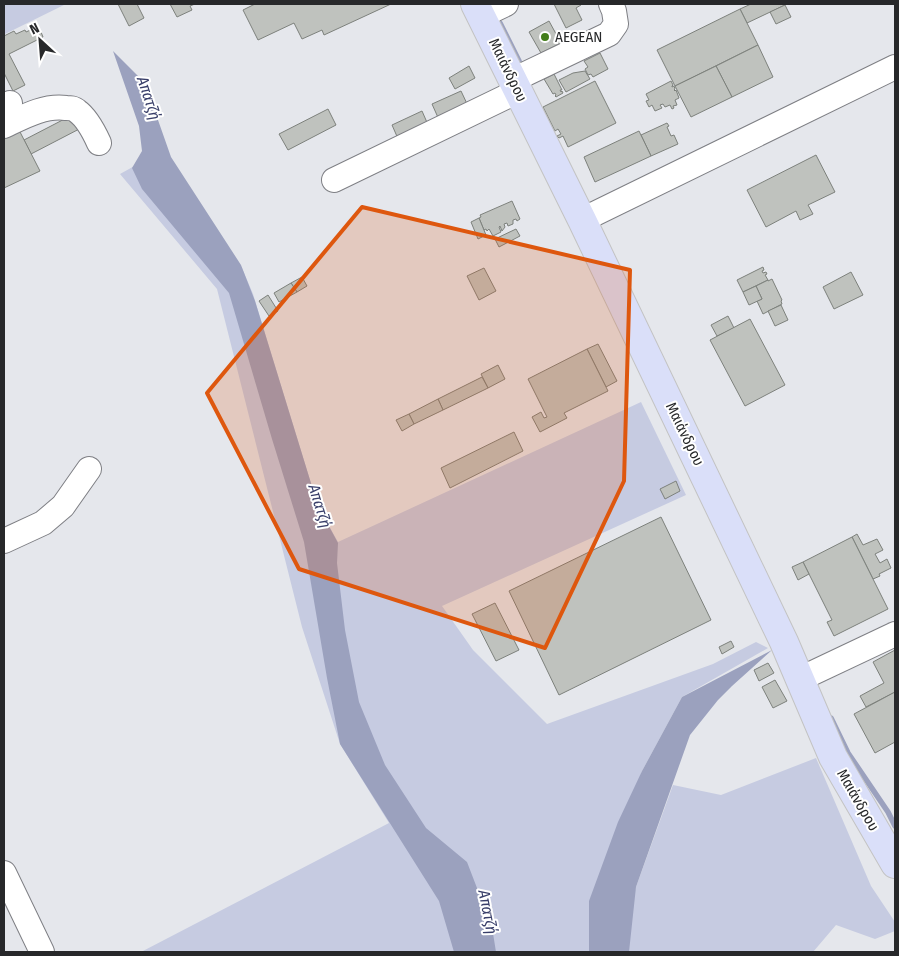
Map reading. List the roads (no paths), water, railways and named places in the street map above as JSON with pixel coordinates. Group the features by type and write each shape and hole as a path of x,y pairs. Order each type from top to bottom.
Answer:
{"main road":[{"name":"Μαιάνδρου","path":"478,10 582,220 780,634 833,758 892,850"}],"street":[{"path":"478,10 506,4"},
{"path":"334,180 516,86 609,34 616,24 611,4"},
{"path":"582,220 895,67"},
{"path":"4,126 28,114 44,110 62,107 76,109 85,119 99,143"},
{"path":"4,541 42,523 63,506 89,469"},
{"path":"800,679 895,634"},
{"path":"4,873 42,952"}],"water":[{"name":"Απατζή","path":"113,51 145,83 171,157 241,265 255,301 318,506 338,543 337,563 345,630 359,702 385,765 426,828 467,862 492,927 496,952 454,952 439,901 340,744 304,542 229,293 142,189 132,168 142,151 139,126"},
{"path":"772,650 718,700 690,735 636,887 629,952 589,952 589,901 618,822 642,771 682,697"}],"waterway":[{"path":"500,23 519,61"},
{"path":"831,718 848,753 888,812 895,826"}],"place":[{"name":"AEGEAN","path":"545,37"}]}
